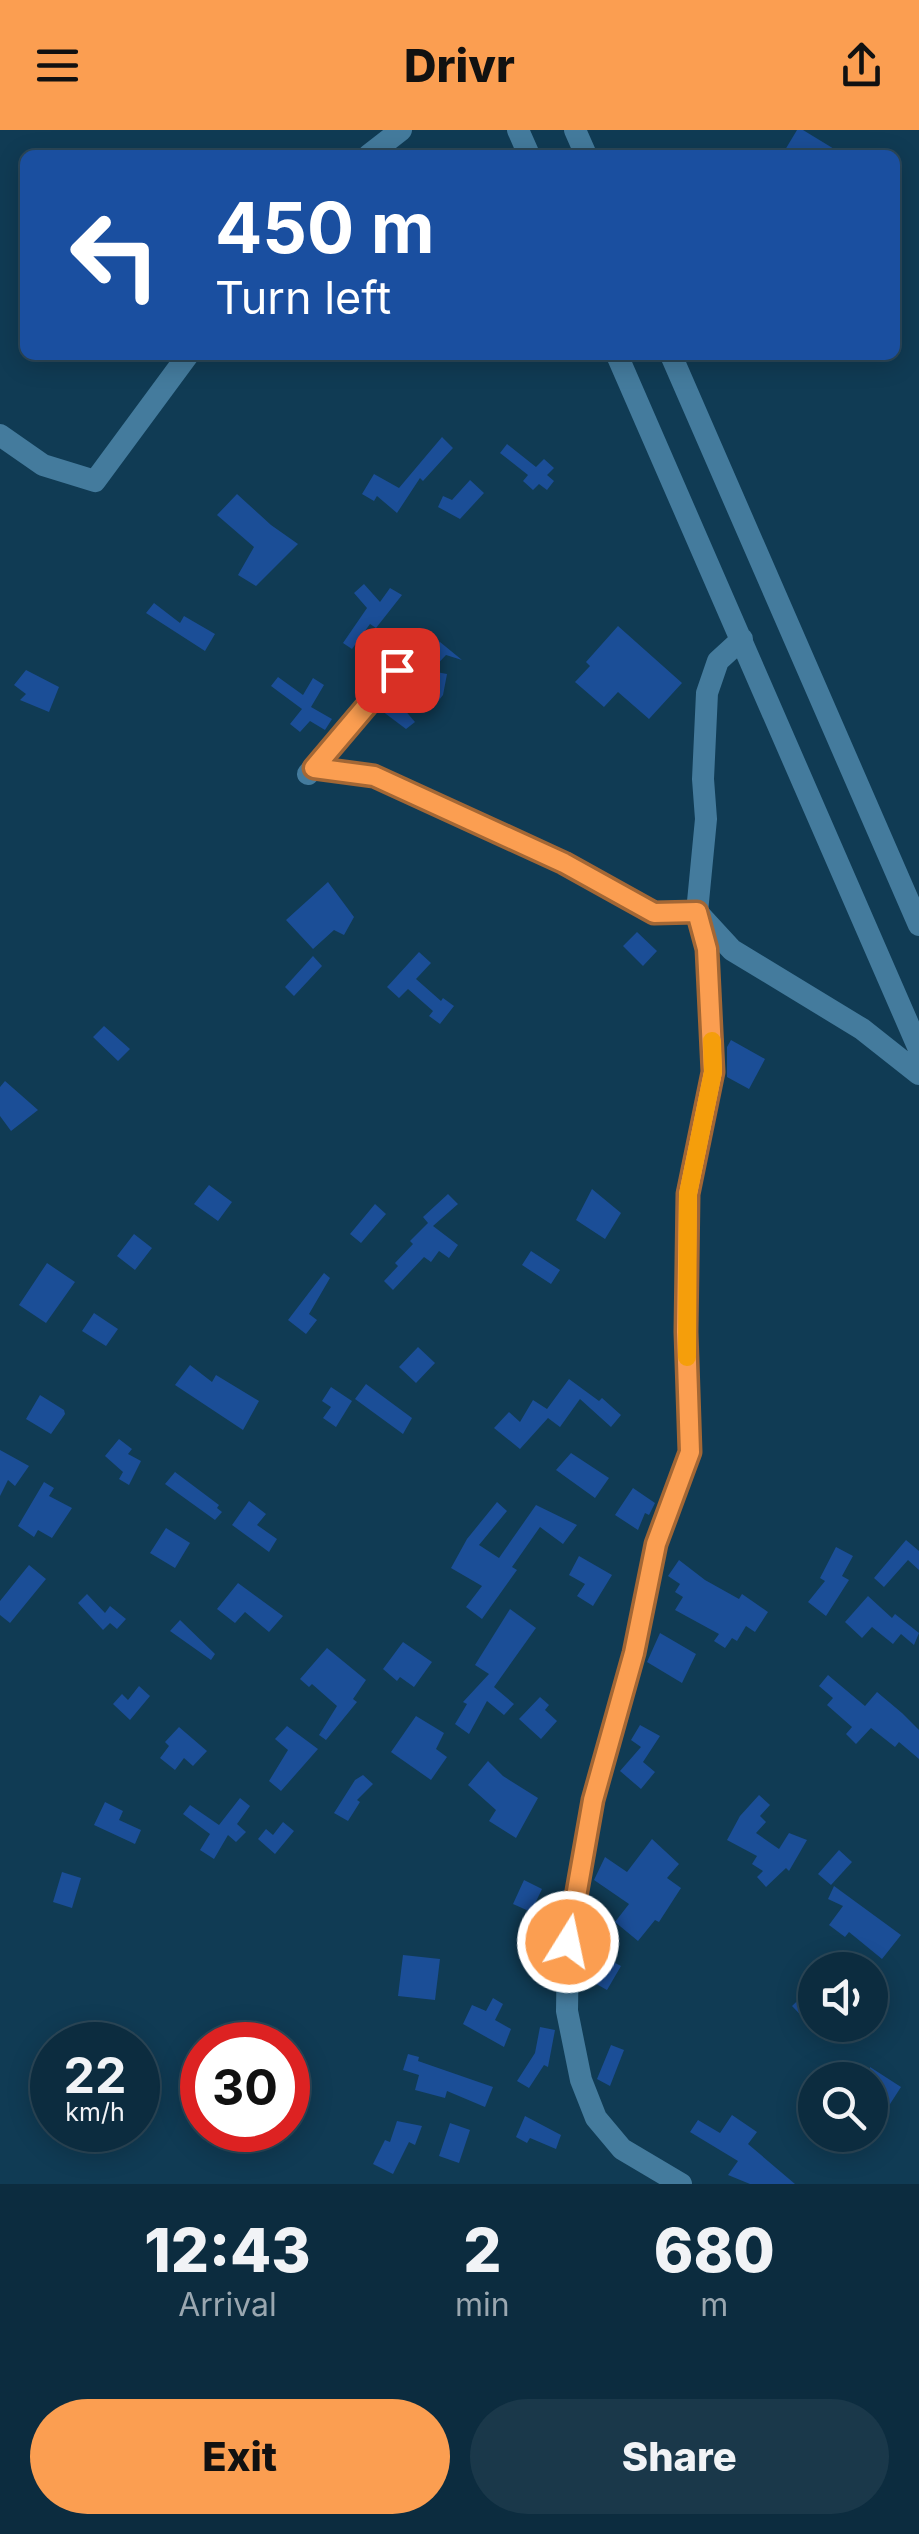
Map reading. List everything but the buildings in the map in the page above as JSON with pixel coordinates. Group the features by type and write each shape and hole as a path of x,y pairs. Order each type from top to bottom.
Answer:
{"street":[{"path":"375,150 401,130"},
{"path":"0,436 43,465 95,481 184,360"},
{"path":"619,360 919,1049"},
{"path":"673,360 919,926"},
{"path":"681,2184 622,2149 596,2118 581,2080 566,2011 568,1942 593,1800 634,1653 656,1544 690,1452 686,1332 688,1194 713,1072 707,949 697,912 706,819 703,778 707,693 718,662 742,639"},
{"path":"397,670 310,772 374,776 564,863 654,913 697,912 732,950 862,1029 919,1074"}],"slow traffic":[{"path":"687,1357 688,1194 713,1072 712,1041"}],"route":[{"path":"397,670 314,768 374,776 564,863 654,913 697,912 707,949 713,1072 688,1194 686,1332 690,1452 656,1544 634,1653 593,1800 568,1942"}]}
